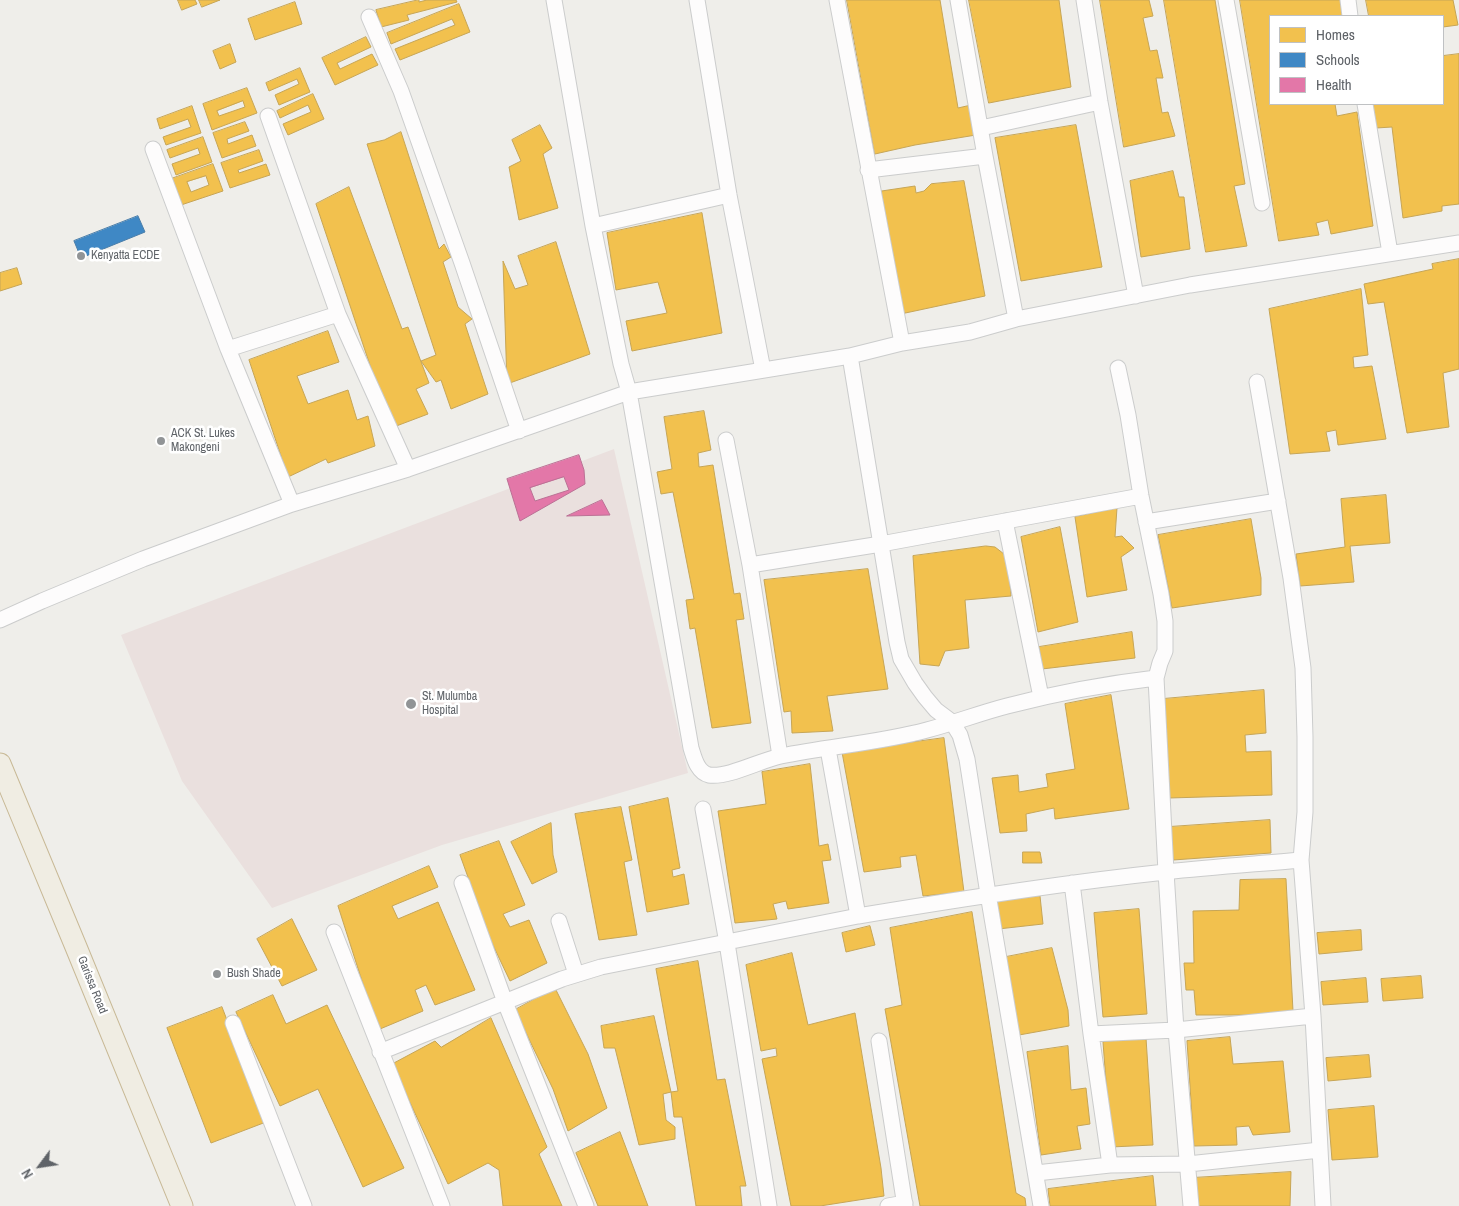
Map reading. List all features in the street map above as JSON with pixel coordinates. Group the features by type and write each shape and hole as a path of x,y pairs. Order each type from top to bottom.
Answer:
{"highway":[{"name":"Garissa Road","path":"0,764 182,1206"}],"street":[{"path":"554,0 593,226 621,364 629,392 691,748 700,770 708,775 723,774 780,756 928,730 1041,697 1105,684 1156,678"},
{"path":"697,0 729,195 763,370"},
{"path":"837,0 902,343"},
{"path":"958,0 1016,319"},
{"path":"1084,0 1100,102 1136,296"},
{"path":"1226,0 1262,203"},
{"path":"1348,0 1350,15"},
{"path":"369,17 401,91 519,431"},
{"path":"981,128 1100,102"},
{"path":"1365,105 1390,252"},
{"path":"268,116 338,314 408,469"},
{"path":"153,149 228,348 292,504"},
{"path":"868,170 985,156"},
{"path":"593,226 729,195"},
{"path":"0,620 144,559 292,504 408,469 629,392 850,356 902,343 970,332 1016,319 1190,285 1390,252 1459,243"},
{"path":"228,348 338,314"},
{"path":"850,356 896,642 901,660 925,697 936,710 952,722 960,735 967,759 988,894 1042,1206"},
{"path":"1118,368 1161,594 1165,629 1165,651 1156,678 1176,1030 1191,1206"},
{"path":"1257,382 1291,578 1303,668 1305,812 1301,860 1313,1016 1323,1206"},
{"path":"726,440 750,565 780,756"},
{"path":"750,565 881,544 1141,496"},
{"path":"1146,522 1278,501"},
{"path":"1006,521 1041,697"},
{"path":"828,749 858,916"},
{"path":"703,809 727,943 769,1206"},
{"path":"380,1052 576,974 600,967 858,916 988,894 1166,872 1301,860"},
{"path":"462,883 505,1002 586,1206"},
{"path":"1072,883 1110,1165"},
{"path":"559,921 576,974"},
{"path":"334,932 442,1206"},
{"path":"1091,1034 1176,1030 1313,1016"},
{"path":"233,1023 304,1206"},
{"path":"879,1040 905,1204 888,1206"},
{"path":"1036,1173 1110,1165 1188,1164 1320,1150"}],"shaded area":[{"name":"St. Mulumba Hospital","path":"614,449 688,773 442,845 272,908 182,781 121,635"}],"building: Homes":[{"path":"178,0 195,0 197,4 182,10"},
{"path":"199,0 220,0 202,7"},
{"path":"419,0 419,2 427,0 456,0 457,2 407,15 409,20 381,27 376,10"},
{"path":"847,0 940,0 958,108 971,105 976,135 875,154"},
{"path":"969,0 1059,0 1071,87 989,103"},
{"path":"1100,0 1149,0 1153,16 1143,18 1150,51 1157,50 1163,78 1156,78 1162,113 1168,112 1175,136 1124,147"},
{"path":"1164,0 1215,0 1245,184 1234,186 1247,246 1206,252"},
{"path":"1240,0 1344,0 1348,15 1269,15 1269,105 1335,105 1337,116 1357,112 1373,226 1331,234 1328,220 1316,223 1319,235 1279,241"},
{"path":"1366,0 1453,0 1458,25 1444,27 1444,15 1369,15"},
{"path":"295,2 302,24 255,40 248,19"},
{"path":"459,4 470,32 400,60 395,49 455,25 452,19 391,44 387,33"},
{"path":"366,37 371,47 337,63 340,69 372,54 378,65 335,85 322,58"},
{"path":"230,44 236,62 220,69 213,51"},
{"path":"1459,54 1459,204 1442,206 1442,211 1403,218 1392,127 1376,128 1371,105 1444,105 1444,56"},
{"path":"300,68 310,92 279,105 275,95 299,84 297,79 269,91 266,83"},
{"path":"247,88 257,113 212,130 203,104","holes":["243,101 245,107 219,116 217,111"]},
{"path":"313,94 324,119 288,135 283,124 311,112 308,105 280,118 277,111"},
{"path":"192,106 201,133 166,145 163,137 191,127 188,119 160,129 157,119"},
{"path":"245,122 249,131 227,139 228,144 252,135 256,146 222,158 213,133"},
{"path":"540,125 552,148 543,154 558,208 519,220 509,167 521,161 512,140"},
{"path":"1076,125 1102,267 1021,281 995,138"},
{"path":"401,132 439,249 444,244 451,257 443,262 458,307 472,319 465,324 488,394 451,409 441,380 436,382 421,361 436,355 367,144 384,140"},
{"path":"203,137 212,162 176,175 172,164 200,154 198,148 170,158 167,150"},
{"path":"259,150 263,161 238,170 239,173 266,164 270,175 230,188 221,163"},
{"path":"213,164 223,191 181,205 171,179","holes":["206,176 209,185 191,192 187,182"]},
{"path":"1173,171 1179,197 1184,197 1190,249 1141,257 1130,181"},
{"path":"964,181 985,296 896,315 875,192 915,186 916,193 924,191 931,184"},
{"path":"349,187 402,329 408,327 429,383 416,389 428,414 391,428 316,204"},
{"path":"702,213 722,333 632,351 626,321 667,313 658,282 616,290 607,233"},
{"path":"556,242 590,354 507,384 503,261 515,289 528,285 518,256"},
{"path":"1459,259 1459,369 1443,373 1449,427 1407,433 1384,302 1368,304 1364,284 1433,269 1432,264"},
{"path":"17,268 22,284 0,291 0,273"},
{"path":"1361,289 1368,355 1353,357 1354,368 1372,366 1386,439 1338,445 1336,430 1326,432 1330,451 1290,454 1269,309"},
{"path":"328,331 339,362 297,376 308,404 348,390 357,420 368,416 375,446 328,463 326,459 288,477 249,360"},
{"path":"704,411 711,450 698,453 699,467 713,465 734,594 740,593 744,619 736,620 751,723 712,728 695,628 690,629 686,600 694,599 673,492 661,494 657,472 672,469 664,417"},
{"path":"1386,495 1390,543 1350,546 1354,582 1300,586 1296,554 1345,547 1341,499"},
{"path":"1117,508 1115,537 1122,536 1134,548 1121,557 1127,590 1087,597 1075,517"},
{"path":"1251,519 1261,578 1261,595 1172,608 1158,535"},
{"path":"1060,527 1078,622 1038,632 1021,537"},
{"path":"986,546 995,547 1004,554 1009,567 1011,596 965,600 969,648 945,651 939,666 920,664 913,556"},
{"path":"868,569 888,689 827,696 833,731 792,733 791,711 784,712 764,580"},
{"path":"1132,632 1135,658 1042,669 1039,647"},
{"path":"1264,690 1266,733 1245,735 1246,752 1271,751 1272,795 1169,798 1163,699"},
{"path":"1111,695 1129,809 1055,819 1054,808 1026,814 1027,831 1000,833 992,778 1018,775 1019,792 1048,787 1046,774 1075,769 1065,704"},
{"path":"944,738 964,892 923,896 916,855 900,857 901,867 864,872 842,752"},
{"path":"810,764 819,846 828,844 831,860 822,861 829,903 788,909 786,901 773,904 777,919 735,923 718,811 766,804 762,772"},
{"path":"668,798 680,868 672,870 673,877 684,874 689,904 647,912 629,807"},
{"path":"621,807 632,860 624,862 637,935 599,940 575,814"},
{"path":"1270,820 1271,853 1173,860 1169,827"},
{"path":"551,823 553,855 557,872 532,884 511,842"},
{"path":"499,841 525,905 503,914 510,927 529,920 547,963 510,981 491,941 460,855"},
{"path":"1023,852 1040,852 1042,863 1023,863"},
{"path":"429,866 438,887 392,906 398,919 438,902 475,990 435,1005 426,985 415,990 423,1011 380,1029 370,1006 338,906"},
{"path":"1286,879 1293,1011 1249,1015 1196,1015 1194,990 1186,990 1184,963 1194,963 1193,911 1239,910 1240,880"},
{"path":"1040,896 1043,924 998,929 995,900"},
{"path":"1139,909 1147,1014 1103,1017 1094,913"},
{"path":"972,912 1016,1193 1025,1198 1026,1206 920,1206 885,1009 902,1005 890,928"},
{"path":"292,919 317,970 282,986 257,939"},
{"path":"870,926 875,945 846,952 842,933"},
{"path":"1361,930 1362,950 1319,954 1317,933"},
{"path":"1052,948 1068,1010 1069,1026 1019,1035 1006,957"},
{"path":"792,953 808,1025 855,1013 884,1196 820,1206 791,1206 762,1059 777,1056 776,1048 761,1051 746,965"},
{"path":"698,961 717,1080 725,1079 746,1186 740,1186 742,1206 696,1206 682,1117 674,1117 671,1092 678,1091 656,969"},
{"path":"1421,976 1423,998 1383,1001 1381,979"},
{"path":"1366,978 1368,1002 1323,1005 1321,982"},
{"path":"555,988 588,1054 607,1108 568,1131 553,1089 515,1010"},
{"path":"273,995 286,1024 327,1005 404,1168 363,1187 318,1089 280,1106 236,1012"},
{"path":"222,1007 266,1122 211,1143 167,1028"},
{"path":"654,1016 671,1092 663,1094 666,1120 675,1127 675,1139 639,1145 615,1048 604,1048 601,1026"},
{"path":"491,1018 547,1147 539,1154 562,1206 503,1206 499,1170 488,1163 448,1184 392,1064 435,1041 441,1047"},
{"path":"1230,1037 1233,1064 1283,1061 1290,1132 1253,1135 1249,1126 1236,1127 1237,1145 1194,1146 1187,1041"},
{"path":"1146,1038 1153,1145 1111,1147 1103,1042"},
{"path":"1068,1046 1071,1090 1086,1088 1090,1124 1077,1126 1081,1149 1041,1155 1027,1052"},
{"path":"1369,1055 1371,1077 1328,1081 1326,1058"},
{"path":"1374,1106 1378,1157 1332,1160 1328,1110"},
{"path":"620,1132 648,1206 598,1206 576,1153"},
{"path":"1291,1172 1290,1206 1194,1206 1192,1178"},
{"path":"1153,1176 1156,1206 1050,1206 1048,1189"}],"building: Schools":[{"path":"138,216 145,232 81,258 74,241"}],"building: Health":[{"path":"579,455 584,470 585,484 520,521 507,479","holes":["564,477 569,490 535,501 530,488"]},
{"path":"602,500 610,515 567,516"}],"place":[{"name":"Kenyatta ECDE","path":"81,256"},
{"name":"ACK St. Lukes Makongeni","path":"161,441"},
{"name":"St. Mulumba Hospital","path":"411,704"},
{"name":"Bush Shade","path":"217,974"}]}
